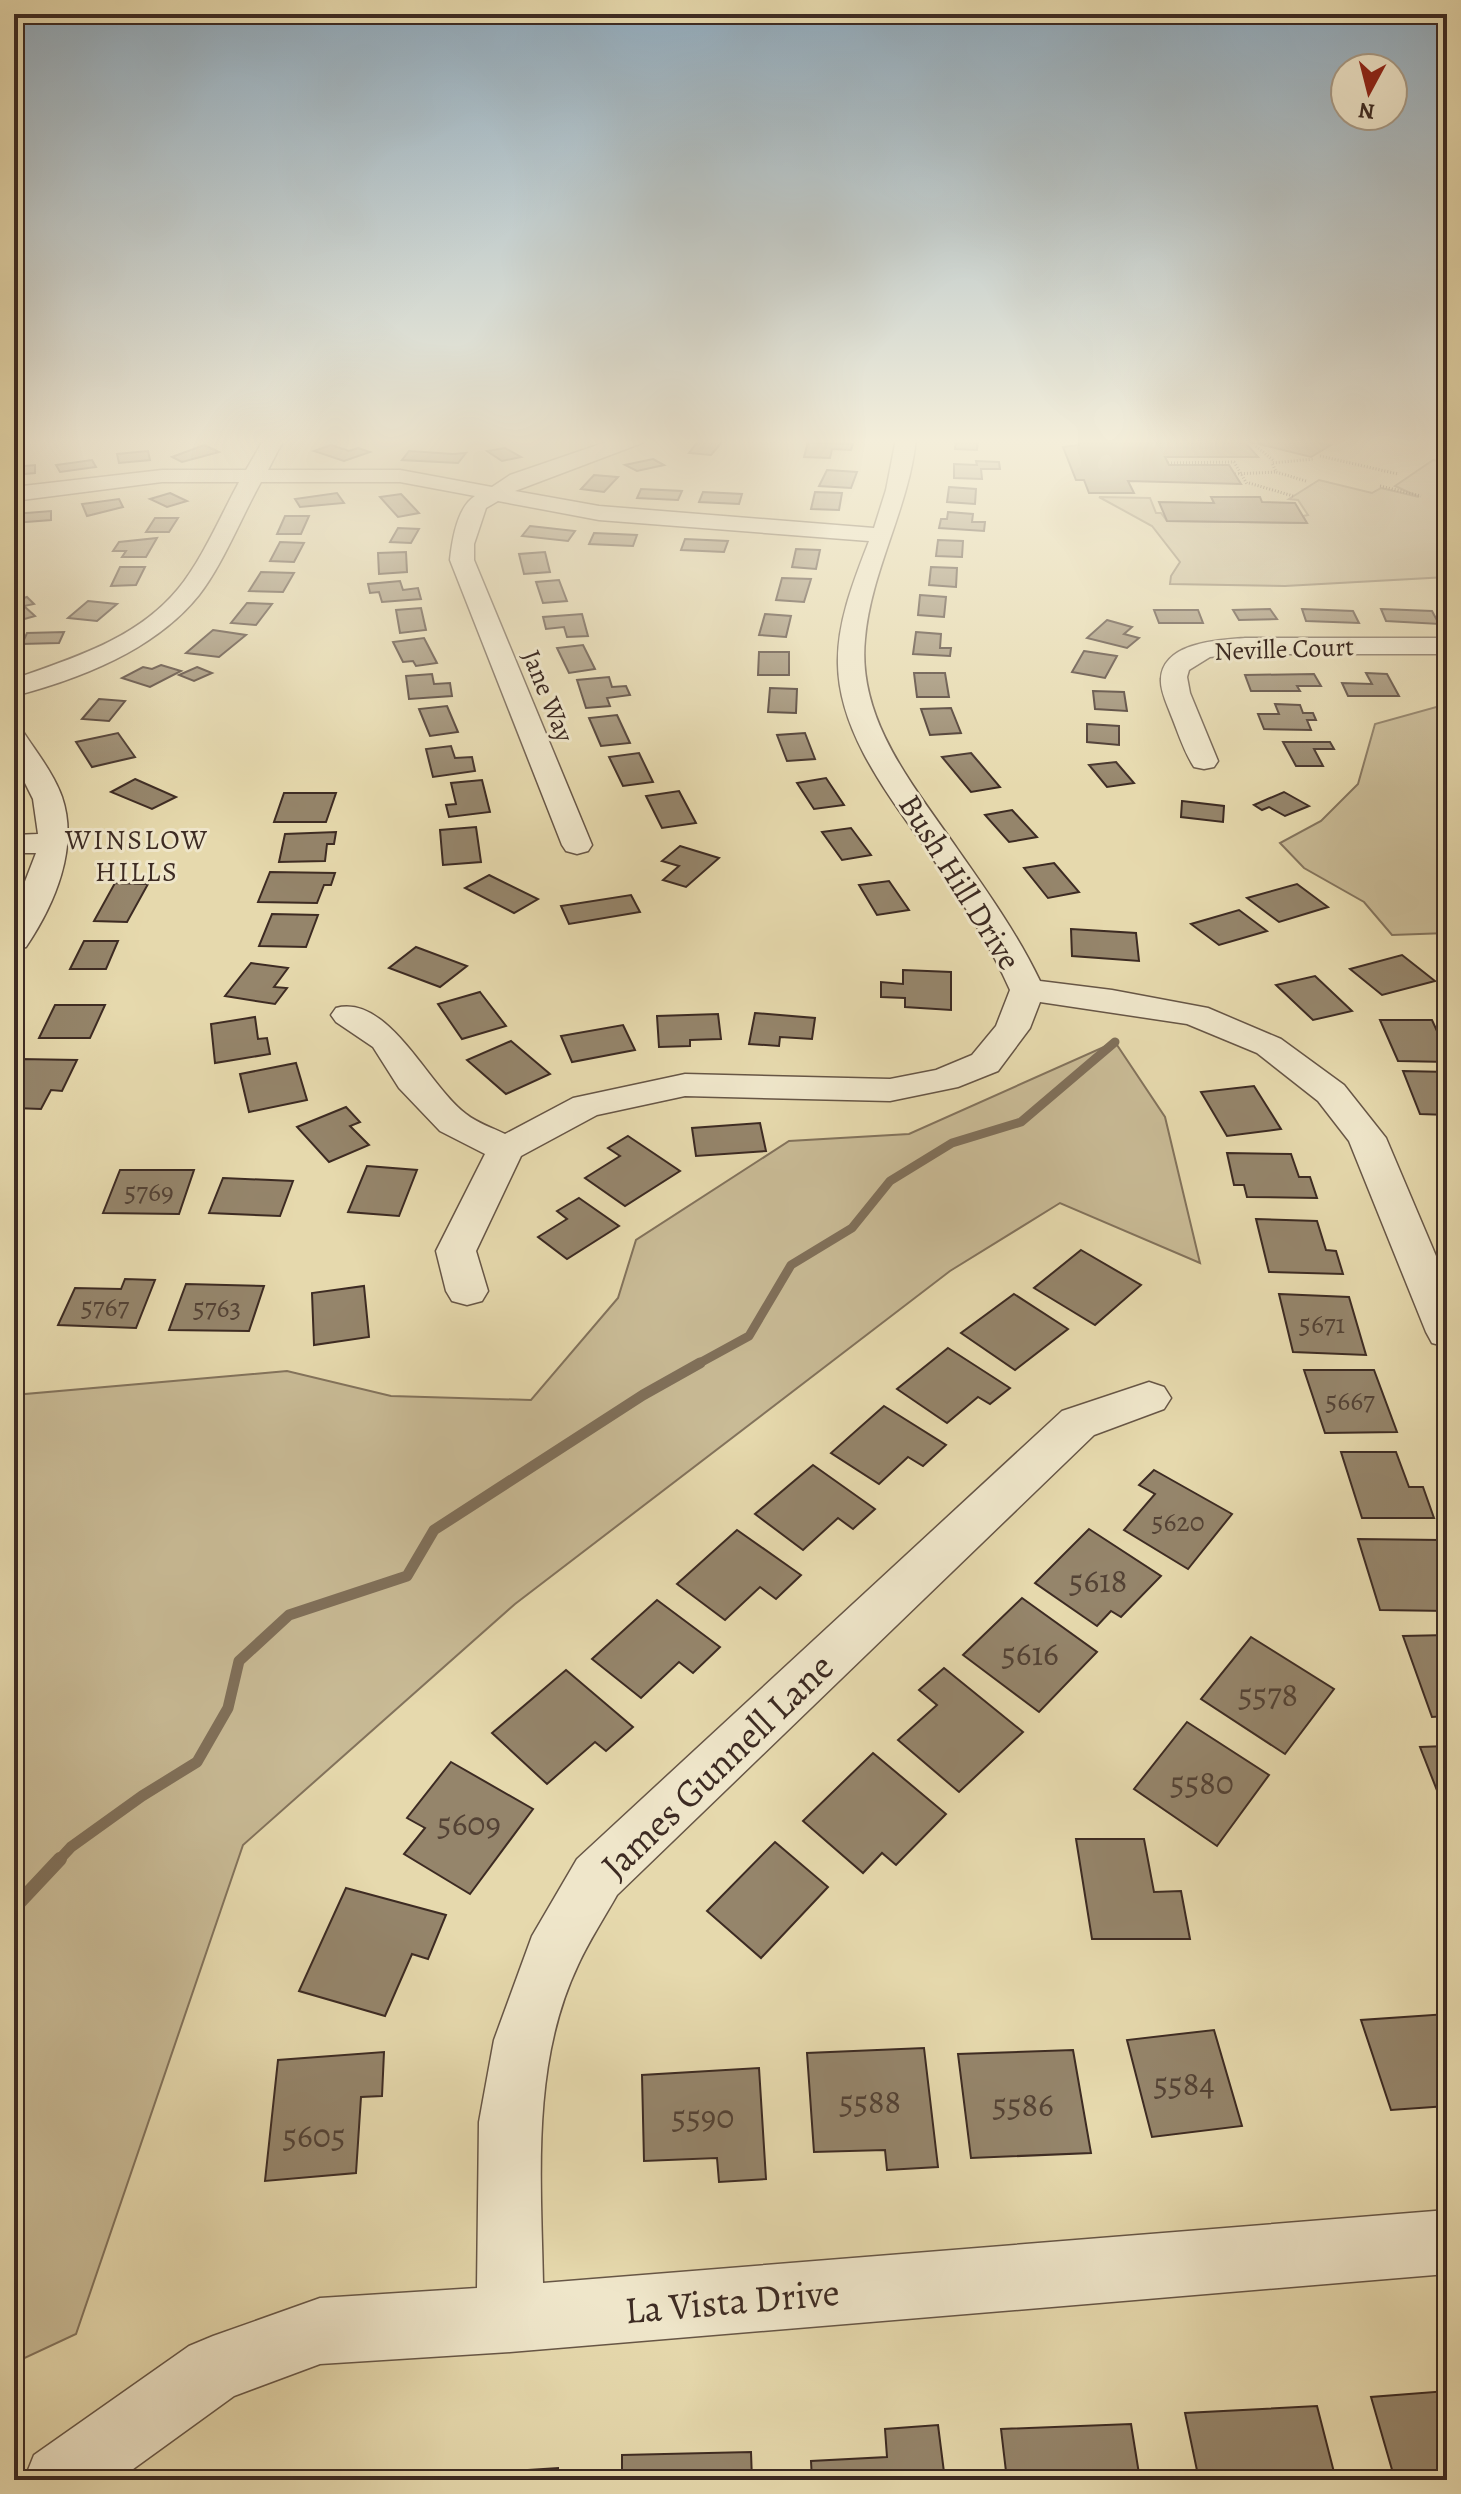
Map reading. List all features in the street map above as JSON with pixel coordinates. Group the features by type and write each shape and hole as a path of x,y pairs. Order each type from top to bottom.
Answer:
{"street":[{"path":"14,688 88,662 136,638 169,614 191,589 210,555"},
{"name":"Jane Way","path":"462,555 577,845"},
{"name":"Bush Hill Drive","path":"506,1149 586,1106 685,1085 890,1090 945,1079 985,1063 1013,1028 1027,990 1011,953 880,756 861,718 854,691 853,637 876,555"},
{"name":"Neville Court","path":"1204,761 1174,683 1177,667 1189,657 1245,646 1447,646"},
{"path":"14,739 48,799 54,843 48,871 14,940"},
{"path":"14,844 54,843"},
{"path":"1027,990 1112,1000 1196,1015 1269,1046 1331,1093 1367,1138 1447,1332"},
{"path":"348,1015 386,1040 412,1080 453,1123 506,1149 456,1251 467,1291"},
{"name":"James Gunnell Lane","path":"510,2319 510,2122 524,2040 552,1956 597,1877 1078,1423 1149,1398"},
{"name":"La Vista Drive","path":"59,2480 213,2370 320,2331 510,2319 1447,2242"}],"shaded area":[{"path":"1175,555 1447,555 1447,577 1285,586 1170,584 1171,576 1180,562"},
{"path":"1447,704 1447,933 1392,935 1364,902 1304,868 1280,843 1321,821 1358,784 1375,724"},
{"path":"1115,1042 1165,1117 1200,1263 1060,1203 950,1271 515,1604 243,1845 76,2334 14,2363 14,1395 287,1371 391,1396 531,1400 618,1298 636,1240 789,1141 909,1134"}],"building":[{"path":"273,555 297,555 294,562 270,561"},
{"path":"378,555 406,555 407,572 379,574"},
{"path":"519,555 546,555 550,572 524,574"},
{"path":"795,555 819,555 816,569 792,567"},
{"path":"120,567 145,567 136,585 111,586"},
{"path":"931,567 957,568 956,587 929,585"},
{"path":"261,572 294,573 283,592 249,591"},
{"path":"782,578 811,579 804,602 776,600"},
{"path":"559,580 567,601 543,603 536,582"},
{"path":"400,581 403,590 418,588 421,599 382,602 379,592 370,593 368,584"},
{"path":"920,595 946,597 944,617 918,615"},
{"path":"27,597 34,604 24,606 35,616 14,622 14,601"},
{"path":"88,601 117,604 97,621 68,618"},
{"path":"247,603 272,604 256,625 231,623"},
{"path":"421,608 426,630 400,633 396,610"},
{"path":"1270,609 1277,619 1239,620 1233,610"},
{"path":"1302,609 1353,611 1359,623 1306,621"},
{"path":"1381,609 1432,611 1439,624 1386,621"},
{"path":"1154,610 1198,610 1203,623 1159,623"},
{"path":"582,614 588,636 567,637 564,627 546,629 543,617"},
{"path":"765,614 791,616 786,637 759,635"},
{"path":"1107,620 1132,627 1124,634 1139,638 1127,648 1087,638"},
{"path":"213,630 246,635 219,657 186,653"},
{"path":"64,632 59,643 22,644 27,633"},
{"path":"916,632 941,634 940,648 951,648 950,656 913,654"},
{"path":"424,638 437,663 416,666 413,661 403,662 393,642"},
{"path":"583,645 595,669 569,673 557,648"},
{"path":"1084,651 1117,656 1105,678 1072,672"},
{"path":"759,652 789,652 789,675 758,675"},
{"path":"161,665 181,671 150,687 122,678 143,667 152,669"},
{"path":"197,667 212,673 194,681 179,675"},
{"path":"914,673 945,673 949,697 917,697"},
{"path":"1366,673 1387,674 1399,696 1348,696 1342,683 1372,684"},
{"path":"432,674 434,684 450,683 452,696 409,699 406,676"},
{"path":"1314,674 1321,686 1297,686 1300,691 1251,691 1245,675"},
{"path":"609,677 612,687 626,686 630,695 607,698 610,706 586,708 577,680"},
{"path":"770,688 797,689 796,713 768,712"},
{"path":"1093,691 1124,692 1127,711 1095,709"},
{"path":"99,699 125,701 109,721 82,719"},
{"path":"1275,704 1300,705 1303,713 1313,713 1316,720 1307,720 1311,730 1264,729 1258,714 1279,714"},
{"path":"447,706 458,732 430,736 419,709"},
{"path":"951,708 961,733 930,735 921,709"},
{"path":"617,715 630,743 601,746 589,718"},
{"path":"1087,724 1119,726 1119,745 1087,742"},
{"path":"118,733 135,757 92,767 76,742"},
{"path":"805,733 815,759 787,761 777,735"},
{"path":"1283,742 1330,742 1334,749 1314,749 1323,766 1296,766"},
{"path":"451,746 455,758 472,757 475,771 433,777 426,749"},
{"path":"639,753 653,782 623,786 609,757"},
{"path":"971,753 1000,787 971,792 942,757"},
{"path":"1116,762 1134,783 1107,787 1089,765"},
{"path":"826,778 844,805 814,809 797,783"},
{"path":"135,779 176,797 152,809 111,792"},
{"path":"482,780 490,812 449,817 446,805 456,804 451,783"},
{"path":"679,791 696,823 662,828 646,796"},
{"path":"1284,792 1309,806 1285,816 1269,807 1262,810 1254,805"},
{"path":"284,793 336,793 326,822 274,822"},
{"path":"1182,801 1224,806 1223,822 1181,817"},
{"path":"1012,810 1037,837 1009,842 985,815"},
{"path":"476,827 481,862 443,865 440,830"},
{"path":"851,828 871,855 842,860 822,832"},
{"path":"336,832 334,844 327,844 325,861 279,862 285,834"},
{"path":"680,846 719,858 686,887 663,880 679,866 662,861"},
{"path":"1054,863 1079,892 1048,898 1024,868"},
{"path":"270,872 335,873 331,885 324,885 317,903 258,902"},
{"path":"489,875 538,899 514,913 465,888"},
{"path":"889,881 909,910 877,915 859,885"},
{"path":"115,883 148,884 127,922 94,921"},
{"path":"1297,884 1328,907 1279,922 1247,898"},
{"path":"631,895 640,912 569,924 561,906"},
{"path":"1239,910 1267,931 1219,945 1191,924"},
{"path":"272,914 318,915 306,947 259,946"},
{"path":"1071,929 1136,933 1139,961 1072,956"},
{"path":"84,941 118,941 106,969 70,969"},
{"path":"416,947 467,966 440,987 389,968"},
{"path":"1402,955 1435,981 1382,995 1350,969"},
{"path":"251,963 288,968 274,987 287,988 275,1004 225,996"},
{"path":"903,970 951,972 951,1010 905,1007 905,998 881,997 881,982 903,984"},
{"path":"1315,976 1352,1011 1313,1020 1276,985"},
{"path":"480,992 506,1026 462,1039 438,1004"},
{"path":"55,1005 105,1005 90,1038 39,1038"},
{"path":"755,1013 815,1018 812,1039 780,1037 779,1046 749,1044"},
{"path":"718,1014 721,1039 690,1040 690,1046 659,1047 657,1016"},
{"path":"255,1017 258,1039 267,1038 270,1054 215,1063 211,1024"},
{"path":"1380,1020 1432,1020 1447,1053 1447,1062 1398,1061"},
{"path":"623,1025 635,1050 572,1062 561,1036"},
{"path":"511,1041 550,1074 506,1094 467,1060"},
{"path":"20,1059 77,1060 62,1091 51,1090 41,1109 14,1108 14,1070"},
{"path":"296,1063 307,1100 249,1112 240,1074"},
{"path":"1403,1071 1447,1072 1447,1115 1420,1114"},
{"path":"1254,1086 1281,1129 1227,1136 1201,1092"},
{"path":"346,1107 360,1122 350,1126 369,1145 329,1162 297,1127"},
{"path":"760,1123 766,1151 696,1156 692,1128"},
{"path":"628,1136 680,1171 625,1206 585,1178 620,1156 608,1148"},
{"path":"1227,1153 1291,1154 1299,1177 1310,1177 1317,1198 1247,1197 1244,1185 1234,1185"},
{"path":"367,1166 417,1170 399,1216 348,1212"},
{"path":"120,1170 194,1170 179,1214 103,1213"},
{"path":"223,1178 293,1181 280,1216 209,1213"},
{"path":"579,1198 619,1226 567,1259 538,1237 567,1219 557,1211"},
{"path":"1256,1219 1317,1221 1326,1250 1336,1251 1343,1274 1269,1272"},
{"path":"1081,1250 1141,1285 1095,1325 1034,1288"},
{"path":"125,1279 155,1280 136,1328 58,1325 75,1288 121,1289"},
{"path":"186,1284 264,1286 249,1331 169,1330"},
{"path":"364,1286 369,1337 314,1345 312,1293"},
{"path":"1014,1294 1068,1329 1015,1370 961,1333"},
{"path":"1279,1294 1349,1297 1366,1355 1293,1352"},
{"path":"948,1348 1010,1388 990,1404 978,1397 947,1423 897,1389"},
{"path":"1304,1370 1374,1370 1397,1432 1325,1433"},
{"path":"884,1406 946,1445 923,1466 908,1457 879,1484 831,1453"},
{"path":"1341,1452 1396,1452 1409,1487 1423,1487 1434,1518 1362,1518"},
{"path":"813,1465 875,1509 853,1529 838,1518 803,1550 755,1514"},
{"path":"1154,1470 1232,1514 1188,1569 1124,1530 1155,1494 1139,1485"},
{"path":"1089,1529 1161,1576 1121,1617 1111,1611 1097,1626 1035,1583"},
{"path":"737,1530 801,1575 776,1599 760,1587 725,1620 677,1584"},
{"path":"1358,1539 1441,1540 1447,1566 1439,1566 1447,1589 1447,1611 1380,1610"},
{"path":"1022,1598 1097,1652 1039,1712 963,1655"},
{"path":"657,1600 720,1647 693,1673 679,1662 641,1698 592,1659"},
{"path":"1447,1635 1447,1716 1432,1717 1403,1636"},
{"path":"1251,1637 1334,1689 1285,1754 1201,1699"},
{"path":"944,1668 1023,1732 959,1792 898,1740 937,1705 919,1690"},
{"path":"566,1670 633,1727 606,1751 595,1742 547,1784 492,1733"},
{"path":"1187,1722 1269,1775 1217,1846 1134,1789"},
{"path":"1447,1746 1447,1816 1420,1747"},
{"path":"873,1753 946,1814 896,1865 882,1853 863,1873 803,1821"},
{"path":"451,1762 533,1809 470,1894 404,1854 425,1828 407,1818"},
{"path":"1076,1839 1144,1839 1154,1892 1181,1891 1190,1939 1092,1939"},
{"path":"775,1842 828,1887 761,1958 707,1911"},
{"path":"346,1888 446,1915 428,1959 412,1954 385,2016 299,1991"},
{"path":"1447,2014 1447,2106 1391,2110 1361,2020"},
{"path":"1214,2030 1242,2126 1152,2137 1127,2040"},
{"path":"924,2048 938,2167 887,2170 885,2150 814,2152 807,2053"},
{"path":"1073,2050 1091,2153 971,2158 958,2054"},
{"path":"384,2052 382,2096 361,2097 356,2173 265,2181 278,2060"},
{"path":"759,2068 766,2179 719,2182 717,2158 644,2161 642,2075"},
{"path":"1447,2391 1447,2480 1395,2480 1371,2397"},
{"path":"1317,2406 1336,2480 1199,2480 1185,2413"},
{"path":"1131,2424 1140,2480 1007,2480 1001,2429"},
{"path":"938,2425 945,2480 812,2480 811,2461 887,2457 885,2429"},
{"path":"751,2452 752,2480 622,2480 622,2455"},
{"path":"558,2468 558,2480 424,2480 424,2477"}],"waterway":[{"path":"696,1365 749,1336 791,1265 852,1228 890,1181 952,1143 1021,1122 1115,1042"},
{"path":"58,1861 71,1847 142,1796 197,1762 228,1708 239,1661 289,1615 407,1576 434,1530 643,1395 700,1363"},
{"path":"14,1908 60,1859"}],"district":[{"name":"WINSLOW HILLS","path":"137,856"}]}
